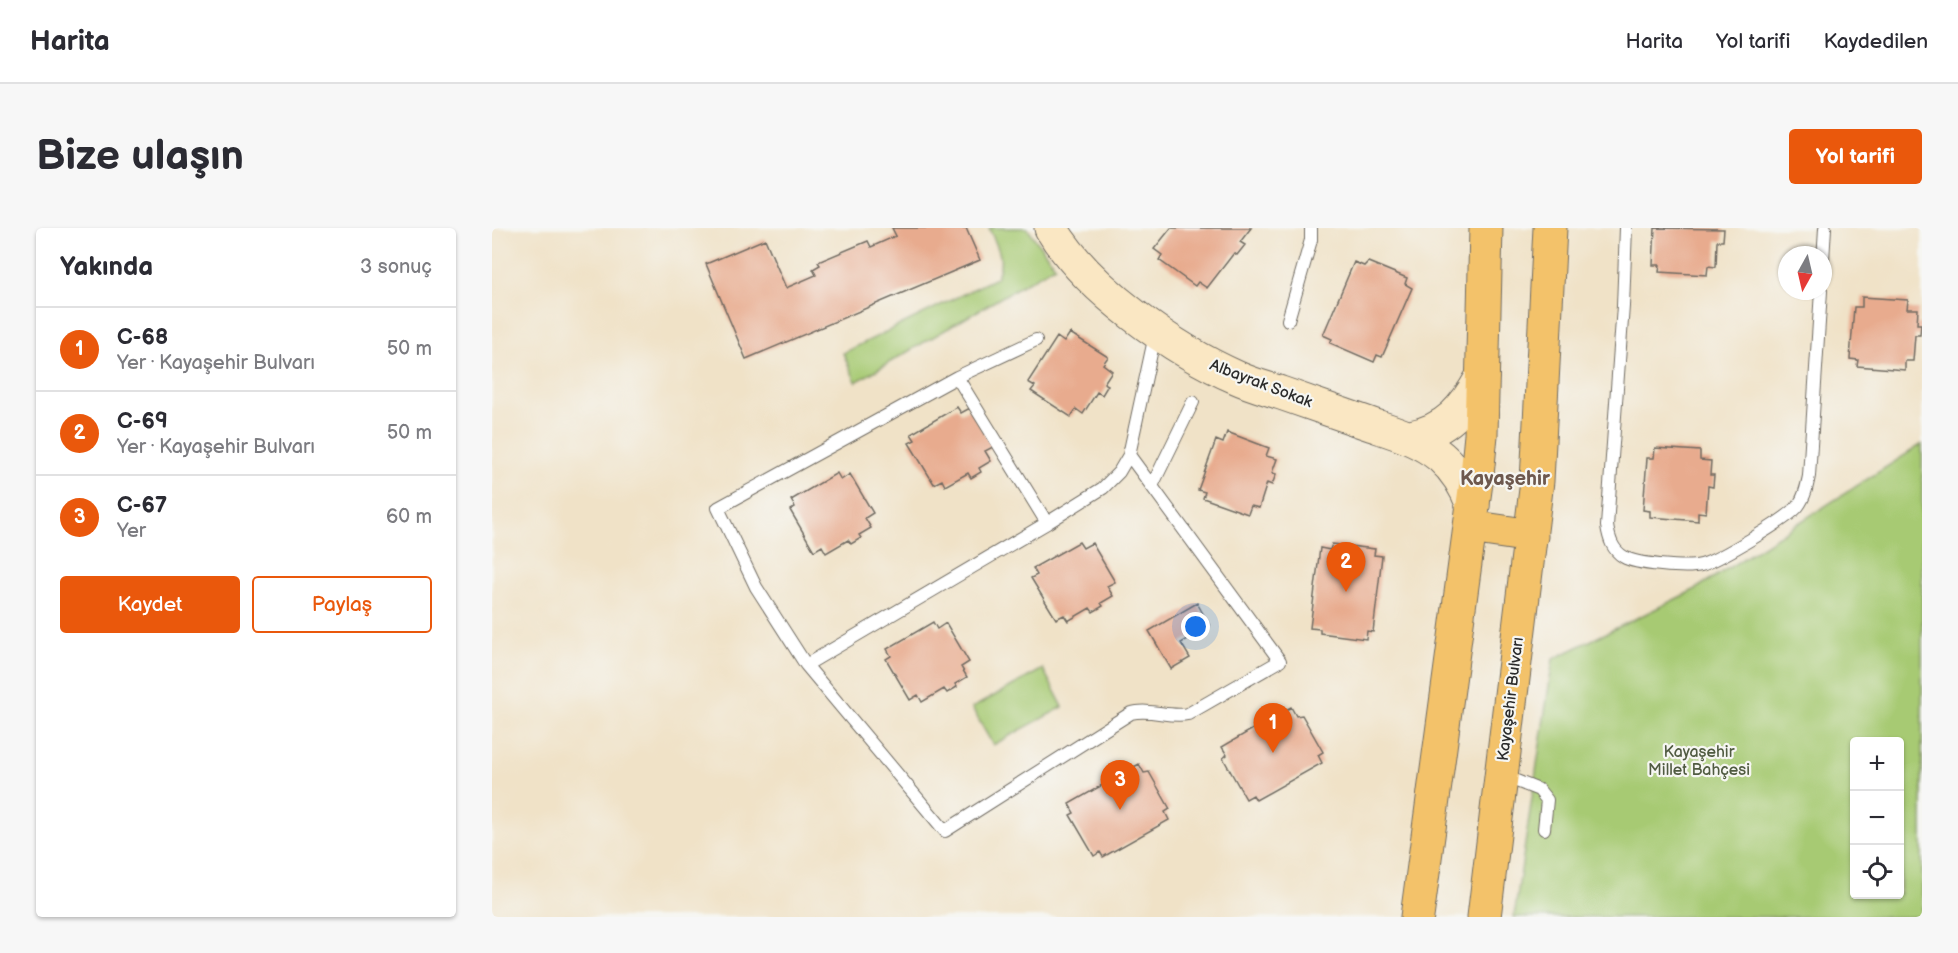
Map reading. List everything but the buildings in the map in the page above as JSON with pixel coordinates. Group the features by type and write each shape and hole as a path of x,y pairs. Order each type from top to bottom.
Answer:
{"main road":[{"path":"1417,917 1472,517 1481,435 1486,228"},
{"name":"Kayaşehir Bulvarı","path":"1484,917 1537,481 1550,228"},
{"path":"1472,517 1531,536"}],"street":[{"name":"Albayrak Sokak","path":"1052,228 1076,263 1102,288 1156,331 1206,363 1240,379 1410,437 1440,456 1457,474 1467,490 1472,517"},
{"path":"1410,437 1423,435 1448,422 1463,407 1482,377"}],"lane":[{"path":"1288,320 1311,240 1311,228"},
{"path":"1626,228 1623,306 1607,526 1609,539 1615,549 1623,557 1633,561 1682,567 1703,565 1778,523 1797,508 1802,500 1809,476 1820,300"},
{"path":"1824,246 1825,228"},
{"path":"806,665 1103,488 1119,472 1129,455 1156,331"},
{"path":"1036,340 957,377 718,508 756,587 806,665 945,831 1131,712 1143,710 1176,717 1188,714 1280,661 1129,455"},
{"path":"957,377 1047,523"},
{"path":"1152,486 1193,402"},
{"path":"1501,775 1539,790 1547,800 1544,829"}],"green space":[{"path":"989,228 1027,228 1055,266 856,382 843,353 996,278 1000,258"},
{"name":"Kayaşehir Millet Bahçesi","path":"1922,444 1922,917 1514,917 1553,659 1694,590"},
{"path":"1043,669 1063,707 993,745 972,708"}],"place":[{"name":"C-69","path":"1346,592"},
{"name":"C-68","path":"1273,753"},
{"name":"C-67","path":"1120,810"}],"district":[{"name":"Kayaşehir","path":"1505,479"}]}
